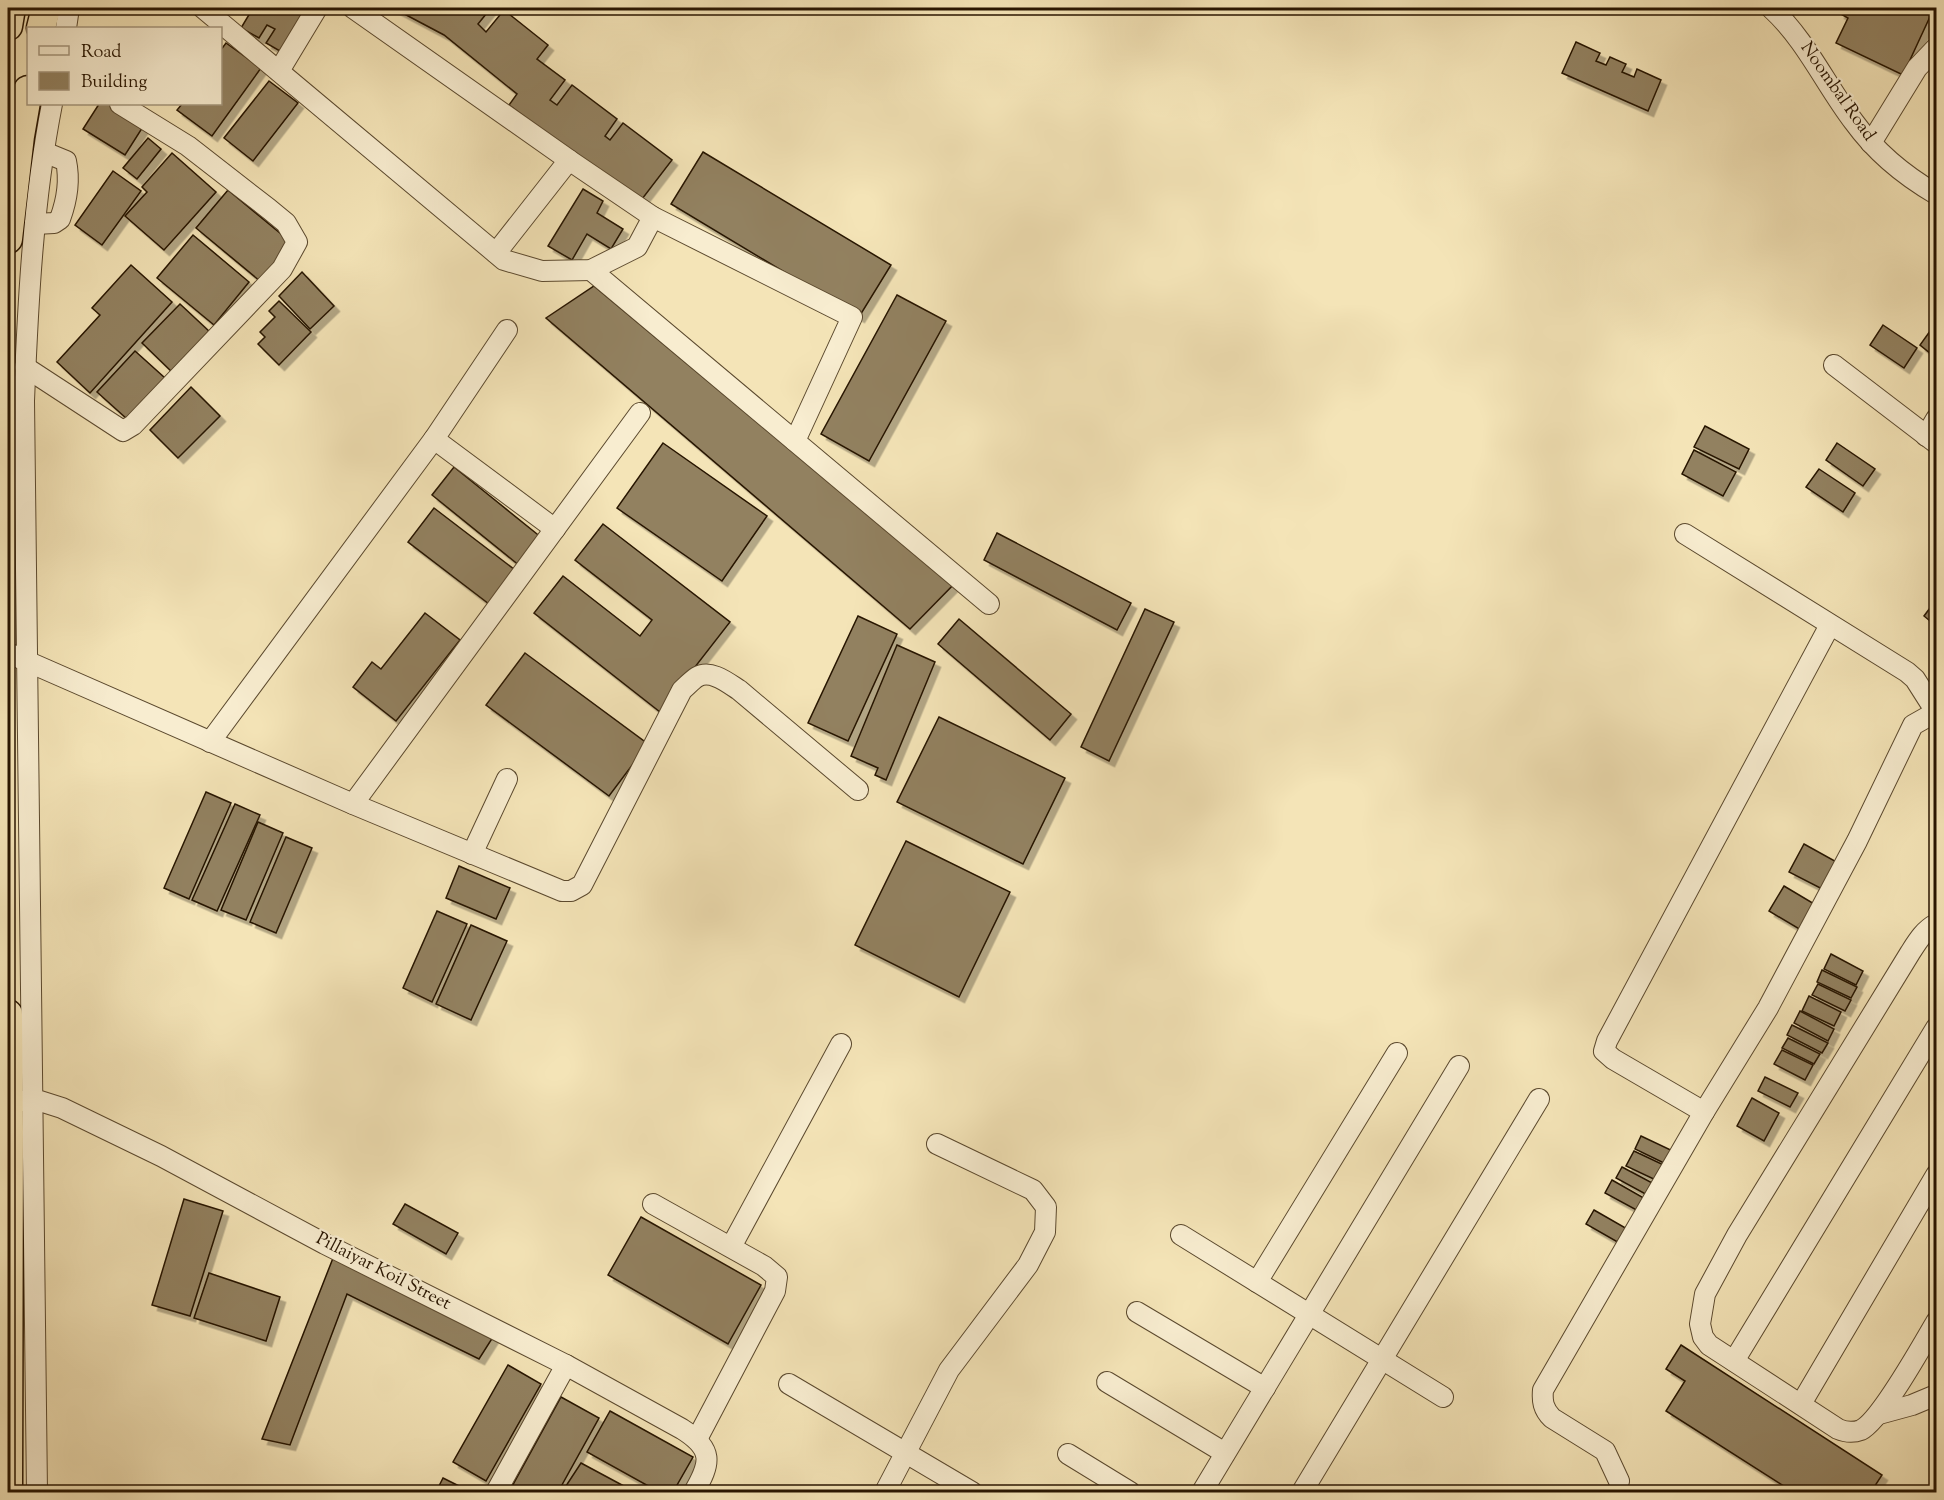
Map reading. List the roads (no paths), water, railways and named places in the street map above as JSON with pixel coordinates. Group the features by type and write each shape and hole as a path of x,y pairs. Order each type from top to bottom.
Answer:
{"highway":[{"path":"8,26 11,8"},
{"path":"41,27 46,8"},
{"path":"8,239 27,96"},
{"path":"8,1014 21,1101 8,1492"}],"street":[{"path":"66,27 69,8"},
{"path":"203,8 224,14 279,70 504,260 542,271 591,270 637,247 653,217"},
{"path":"279,70 317,8"},
{"path":"353,8 653,217 852,317 795,441"},
{"name":"Noombal Road","path":"1771,8 1796,34 1849,116 1871,143 1906,174 1936,194"},
{"path":"1871,143 1917,68 1936,48"},
{"path":"37,1492 21,1101 27,661 16,496 35,224 52,105"},
{"path":"26,367 123,431 134,425 282,269 297,242 286,223 260,202 188,146 122,105"},
{"path":"35,224 54,223 60,219 67,193 69,175 66,161 44,152"},
{"path":"496,254 569,160"},
{"path":"591,270 989,604"},
{"path":"210,742 434,439 507,330"},
{"path":"1834,365 1933,432"},
{"path":"353,804 640,413"},
{"path":"434,439 555,529"},
{"path":"1619,1481 1605,1451 1546,1412 1542,1399 1543,1390 1704,1112 1768,1008 1857,841 1913,725 1936,712 1915,679 1907,672 1684,534"},
{"path":"1704,1112 1613,1059 1604,1051 1606,1041 1830,625"},
{"path":"8,653 353,804 562,891 571,891 582,885 682,690 697,677 705,674 721,679 739,690 858,790"},
{"path":"472,854 507,779"},
{"path":"1936,924 1931,926 1910,952 1743,1226 1705,1294 1700,1324 1703,1337 1709,1345 1845,1431 1860,1430 1879,1414 1936,1322"},
{"path":"1734,1361 1936,1028"},
{"path":"731,1247 842,1044"},
{"path":"1257,1282 1397,1053"},
{"path":"1202,1492 1459,1066"},
{"path":"1302,1492 1539,1099"},
{"name":"Pillaiyar Koil Street","path":"21,1101 62,1108 161,1156 325,1244 566,1365 697,1439"},
{"path":"885,1492 949,1370 1028,1265 1045,1233 1046,1207 1033,1190 937,1144"},
{"path":"1801,1404 1936,1175"},
{"path":"653,1204 764,1266 777,1277 776,1291 697,1439 705,1450 708,1461 694,1492"},
{"path":"1181,1235 1443,1397"},
{"path":"1137,1312 1265,1388"},
{"path":"496,1492 566,1365"},
{"path":"1107,1382 1225,1453"},
{"path":"789,1384 972,1492"},
{"path":"1879,1414 1912,1405 1936,1395"},
{"path":"1068,1454 1130,1492"}]}
